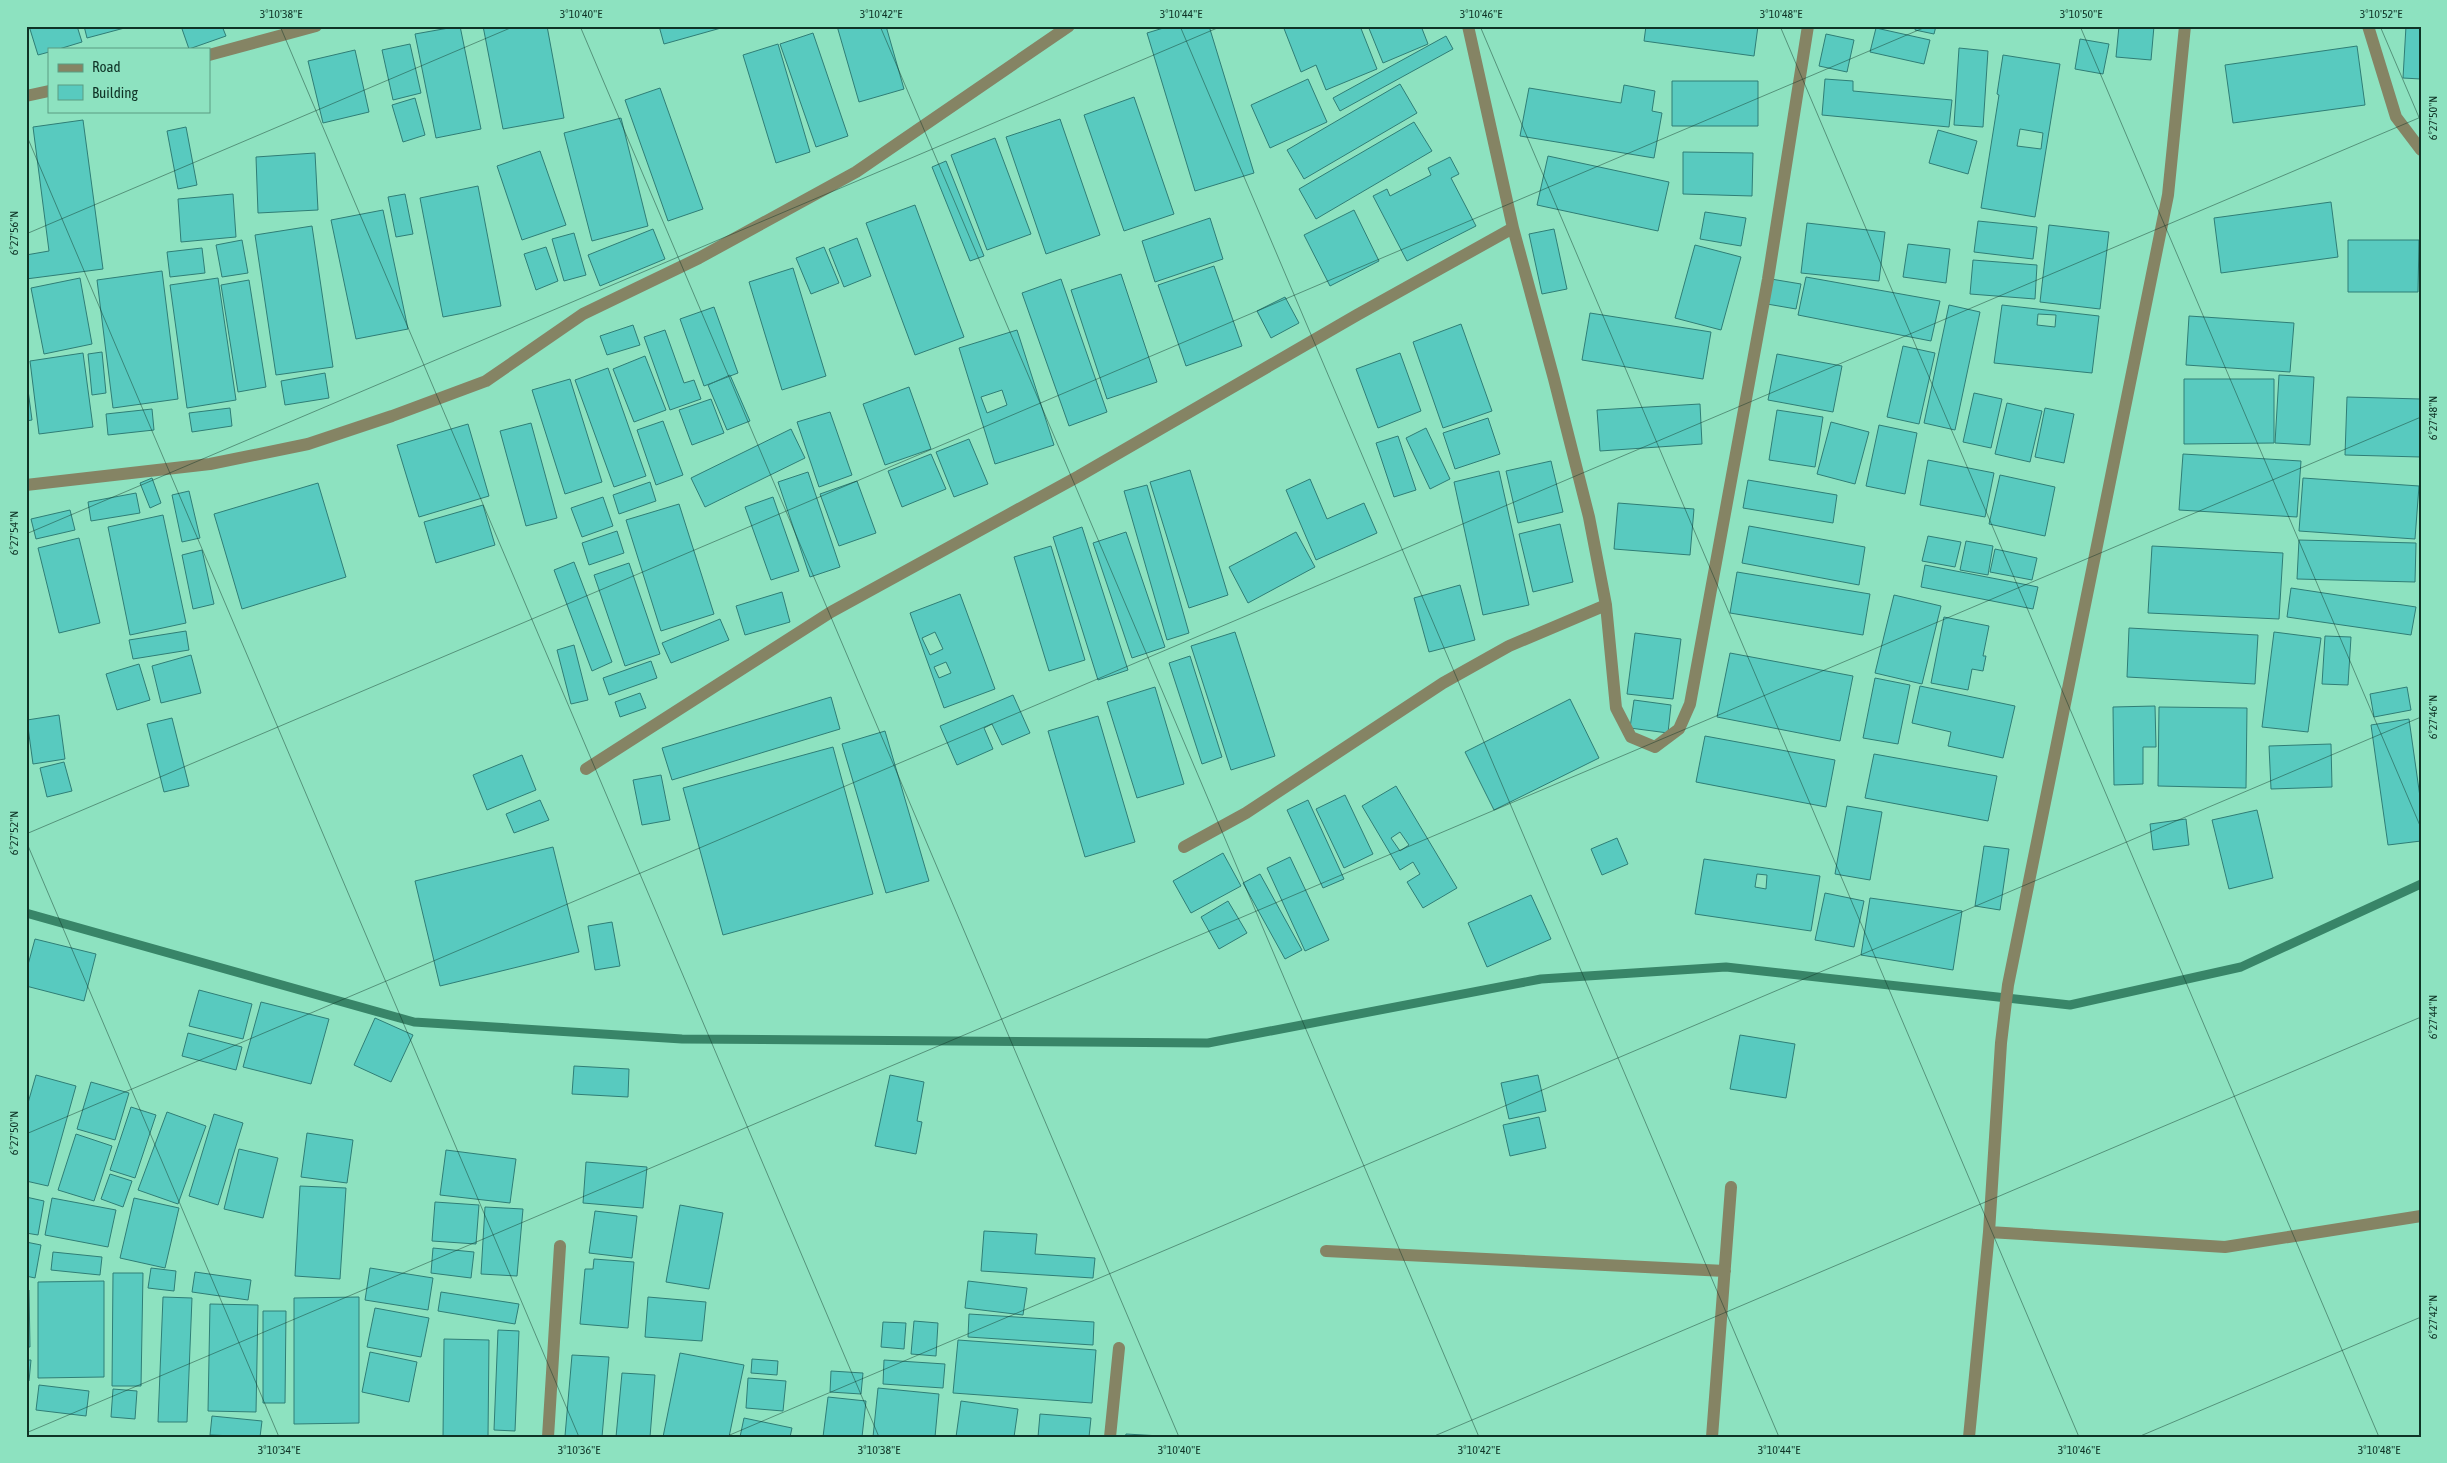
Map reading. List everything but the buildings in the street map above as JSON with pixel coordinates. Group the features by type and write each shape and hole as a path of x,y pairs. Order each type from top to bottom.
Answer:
{"street":[{"path":"210,55 316,26"},
{"path":"26,485 210,464 308,444 392,416 486,381 584,314 700,258 856,172 1069,26"},
{"path":"1468,26 1513,228 1586,508 1606,605 1616,708 1632,737 1655,747 1679,729 1690,704 1768,279 1808,26"},
{"path":"1969,1437 1988,1232 2001,1043 2008,985 2168,195 2185,26"},
{"path":"2368,26 2396,117 2420,148"},
{"path":"26,96 48,91"},
{"path":"586,769 831,612 1078,476 1357,315 1513,228"},
{"path":"1184,847 1269,798 1443,683 1509,646 1606,605"},
{"path":"1712,1437 1731,1187"},
{"path":"1988,1232 2226,1247 2421,1216"},
{"path":"548,1437 560,1246"},
{"path":"1326,1251 1725,1271"},
{"path":"1110,1437 1118,1348"}],"waterway":[{"path":"26,913 414,1022 682,1039 1208,1043 1541,979 1726,967 2070,1005 2241,967 2421,884"}]}
